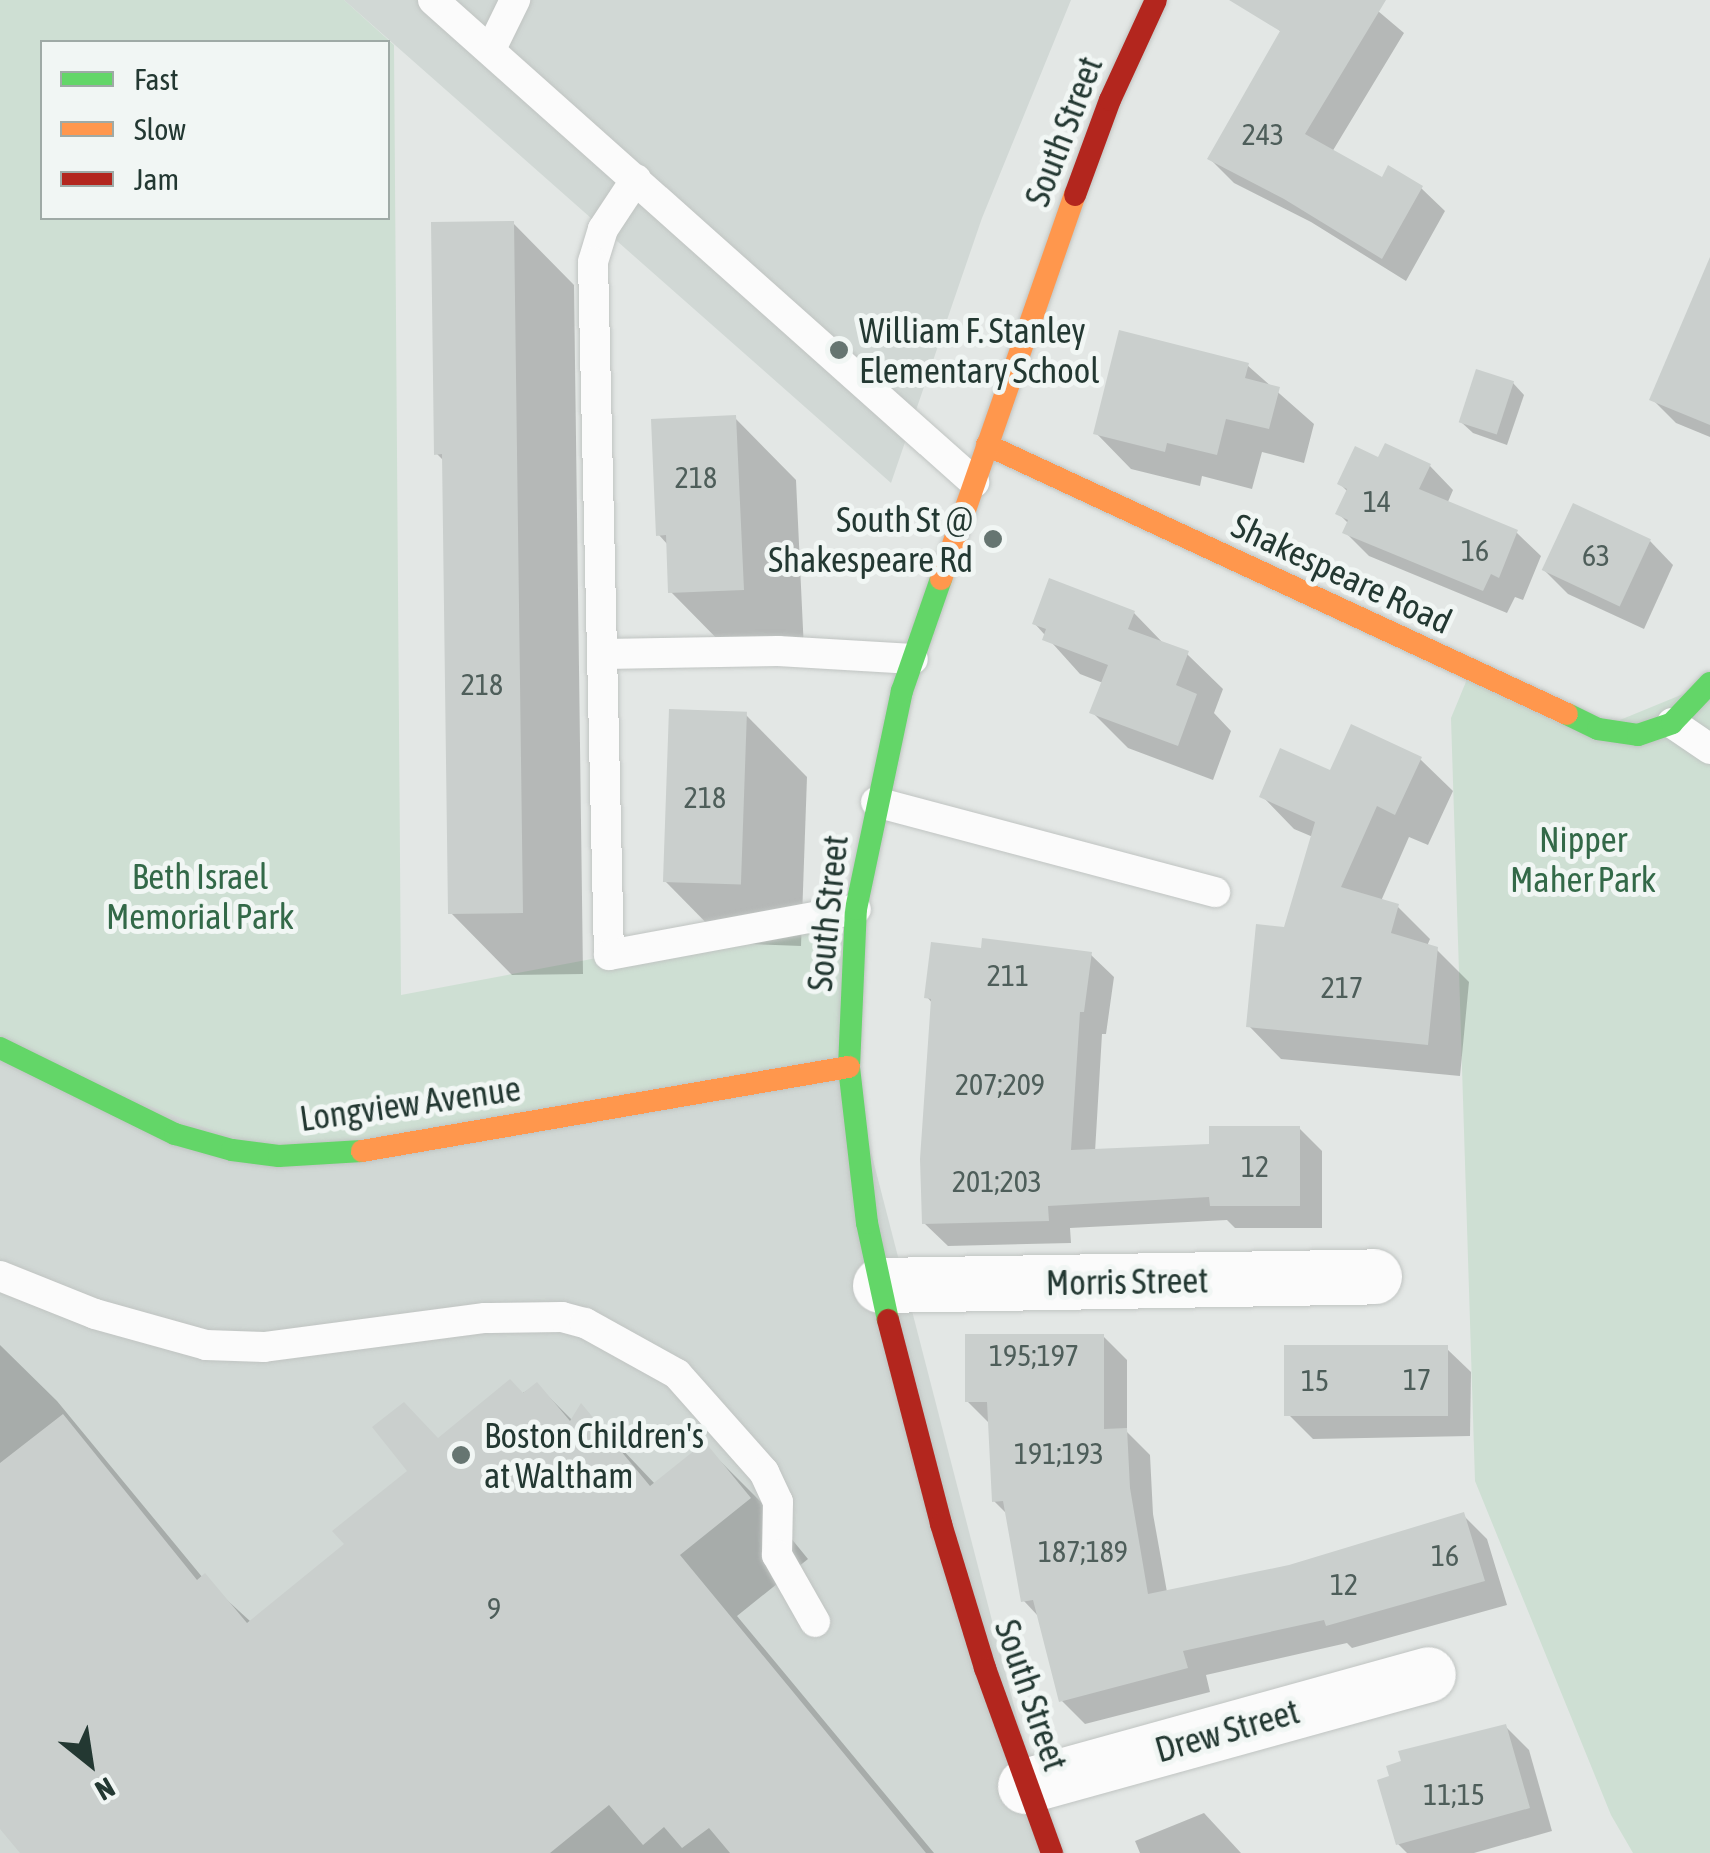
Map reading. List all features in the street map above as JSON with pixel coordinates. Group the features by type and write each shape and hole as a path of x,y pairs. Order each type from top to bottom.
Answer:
{"main road":[{"name":"South Street","path":"1052,1853 1026,1786 941,1524 880,1285 857,1156 849,1067 856,909 876,802 913,658 1110,100 1156,0"},
{"name":"Shakespeare Road","path":"987,445 1598,729 1638,735 1672,723"},
{"path":"1672,723 1710,682"},
{"name":"Longview Avenue","path":"0,1048 176,1134 232,1150 280,1156 364,1151 849,1067"}],"street":[{"name":"Morris Street","path":"880,1285 1374,1276"},
{"name":"Drew Street","path":"1026,1786 1428,1674"}],"lane":[{"path":"433,0 974,482"},
{"path":"491,49 515,0"},
{"path":"636,179 603,228 592,262 609,955 856,909"},
{"path":"604,654 778,651 913,658"},
{"path":"1672,723 1710,750"},
{"path":"876,802 1215,892"},
{"path":"0,1276 95,1314 206,1345 264,1347 312,1343 485,1318 562,1317 585,1323 677,1374 764,1472 778,1502 777,1554 815,1622"}],"shaded area":[{"name":"William F. Stanley Elementary School","path":"344,0 1071,0 982,218 891,483"},
{"name":"Boston Children's at Waltham","path":"0,1048 849,1067 1052,1853 0,1853"}],"green space":[{"name":"Beth Israel Memorial Park","path":"0,0 344,0 388,40 40,40 40,220 390,220 390,41 394,45 401,995 856,909 849,1067 279,1156 0,1048"},
{"name":"Nipper Maher Park","path":"1470,672 1598,729 1710,683 1710,1853 1633,1853 1611,1815 1475,1481 1451,718"}],"building":[{"path":"1229,0 1386,0 1305,134 1382,177 1388,165 1423,186 1382,259 1284,199 1207,159 1280,31"},
{"path":"514,221 523,913 448,914 442,454 434,455 431,222"},
{"path":"1710,257 1710,425 1649,400"},
{"path":"1119,330 1249,363 1245,378 1280,387 1269,429 1226,419 1217,455 1167,443 1165,452 1093,434"},
{"path":"1476,369 1514,381 1497,435 1459,422"},
{"path":"736,415 744,590 668,593 666,535 656,536 651,419"},
{"path":"1385,443 1431,464 1419,489 1518,530 1499,578 1491,574 1483,591 1342,533 1348,520 1335,514 1347,489 1337,484 1355,446 1378,457"},
{"path":"1573,503 1651,539 1620,606 1542,570"},
{"path":"1049,578 1135,611 1128,629 1189,651 1176,685 1197,694 1178,746 1089,713 1108,665 1042,640 1046,629 1032,624"},
{"path":"669,709 747,712 741,885 663,882"},
{"path":"1351,724 1422,757 1395,815 1377,806 1341,887 1399,904 1391,933 1438,947 1428,1045 1246,1027 1256,924 1284,927 1315,822 1259,797 1280,748 1330,770"},
{"path":"982,938 1092,952 1084,1012 1080,1012 1071,1150 1209,1144 1209,1126 1300,1126 1300,1206 1210,1206 1209,1197 1048,1206 1049,1221 922,1224 920,1159 931,999 924,998 931,942 981,948"},
{"path":"965,1334 1104,1334 1104,1429 1127,1428 1130,1488 1148,1594 1289,1565 1464,1512 1485,1581 1326,1626 1324,1620 1183,1651 1188,1668 1059,1702 1033,1600 1021,1602 1003,1501 992,1502 987,1402 965,1402"},
{"path":"1284,1345 1448,1345 1448,1416 1284,1416"},
{"name":"Boston Children's at Waltham","path":"510,1379 523,1393 537,1382 570,1421 581,1403 650,1486 705,1442 751,1498 680,1555 926,1853 730,1853 709,1828 682,1848 664,1827 643,1845 609,1805 550,1853 20,1853 0,1829 0,1463 63,1414 197,1580 205,1573 247,1623 344,1544 332,1531 407,1471 372,1427 404,1402 438,1438"},
{"path":"1506,1724 1530,1808 1396,1845 1377,1780 1389,1776 1386,1766 1401,1761 1398,1751"}],"traffic: fast":[{"path":"888,1320 867,1223 849,1067 856,909 902,691 941,579"},
{"path":"1567,714 1598,729 1638,735 1672,723 1710,683"},
{"path":"0,1048 175,1134 232,1150 279,1156 362,1151"}],"traffic: slow":[{"path":"941,579 1075,195"},
{"path":"987,445 1567,714"},
{"path":"362,1151 849,1067"}],"traffic: jam":[{"path":"1075,195 1110,100 1156,0"},
{"path":"888,1320 941,1524 985,1668 1052,1853"}],"place":[{"name":"William F. Stanley Elementary School","path":"839,350"},
{"name":"South St @ Shakespeare Rd","path":"993,539"},
{"name":"Boston Children's at Waltham","path":"461,1455"}]}
